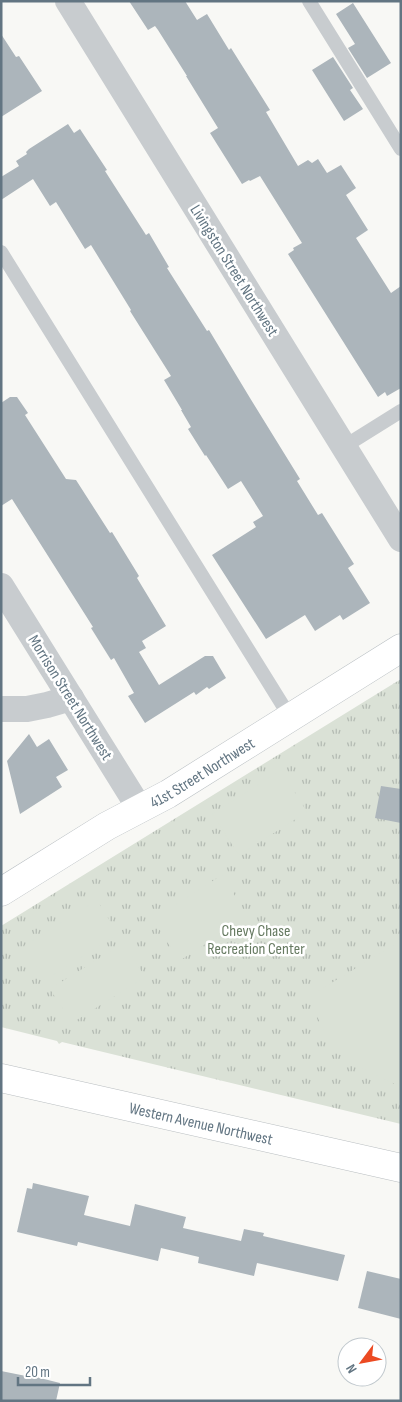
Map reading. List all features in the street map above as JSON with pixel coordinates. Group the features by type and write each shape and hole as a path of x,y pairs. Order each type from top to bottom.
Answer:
{"main road":[{"name":"41st Street Northwest","path":"1,892 107,826 168,794 401,648"},
{"name":"Western Avenue Northwest","path":"1,1078 401,1168"}],"street":[{"name":"Livingston Street Northwest","path":"68,1 401,539"},
{"name":"Morrison Street Northwest","path":"1,586 140,809"},
{"path":"1,709 27,709 71,698"}],"lane":[{"path":"308,1 401,149"},
{"path":"1,252 290,717"},
{"path":"344,446 401,411"}],"green space":[{"name":"Chevy Chase Recreation Center","path":"401,679 401,1124 62,1042 59,1044 57,1041 1,1027 1,926"},
{"path":"281,770 307,812 239,855 212,814"},
{"path":"222,875 248,917 179,961 153,919"},
{"path":"97,900 118,934 45,980 24,946"},
{"path":"401,941 401,1087 357,1066 325,1033 308,997"},
{"path":"124,943 145,977 72,1023 50,989"}],"building":[{"path":"129,1 185,1 197,20 207,14 270,110 266,112 298,166 308,160 312,163 318,159 327,173 341,165 356,188 346,195 368,230 356,238 391,293 401,286 401,388 387,396 385,392 378,397 288,254 294,250 293,248 302,243 260,176 242,184 210,133 218,128 187,76 155,26 148,30"},
{"path":"353,3 391,63 367,78 348,48 355,44 336,14"},
{"path":"1,34 16,57 19,56 42,91 1,117"},
{"path":"333,57 353,88 350,90 363,109 344,121 312,70"},
{"path":"68,124 74,133 80,129 146,235 149,233 169,267 167,268 207,331 209,330 300,479 297,481 318,515 322,513 354,564 348,568 370,603 343,620 340,615 315,631 305,615 266,639 212,555 256,527 253,522 263,516 241,481 228,489 205,456 188,429 191,427 164,380 171,376 91,245 85,249 56,202 50,206 33,179 1,200 1,177 19,166 16,161 27,154 26,152 29,149"},
{"path":"10,397 17,397 28,413 25,415 66,479 76,480 110,533 112,532 166,626 142,641 146,648 139,652 159,685 205,656 213,656 226,678 209,689 207,687 196,695 194,692 145,723 128,696 134,693 114,658 111,660 91,628 93,627 12,499 1,506 1,403"},
{"path":"29,734 37,747 49,739 68,770 56,777 62,787 20,814 7,761"},
{"path":"381,786 401,789 401,823 375,818"},
{"path":"33,1183 89,1196 84,1215 130,1226 135,1204 186,1217 183,1228 241,1241 244,1229 264,1233 263,1236 345,1255 338,1281 257,1263 254,1276 198,1263 199,1257 161,1248 158,1261 78,1242 77,1246 17,1232 27,1188 32,1189"},
{"path":"367,1271 401,1279 401,1319 358,1308"},
{"path":"1,1371 60,1383 56,1401 1,1401"}]}
